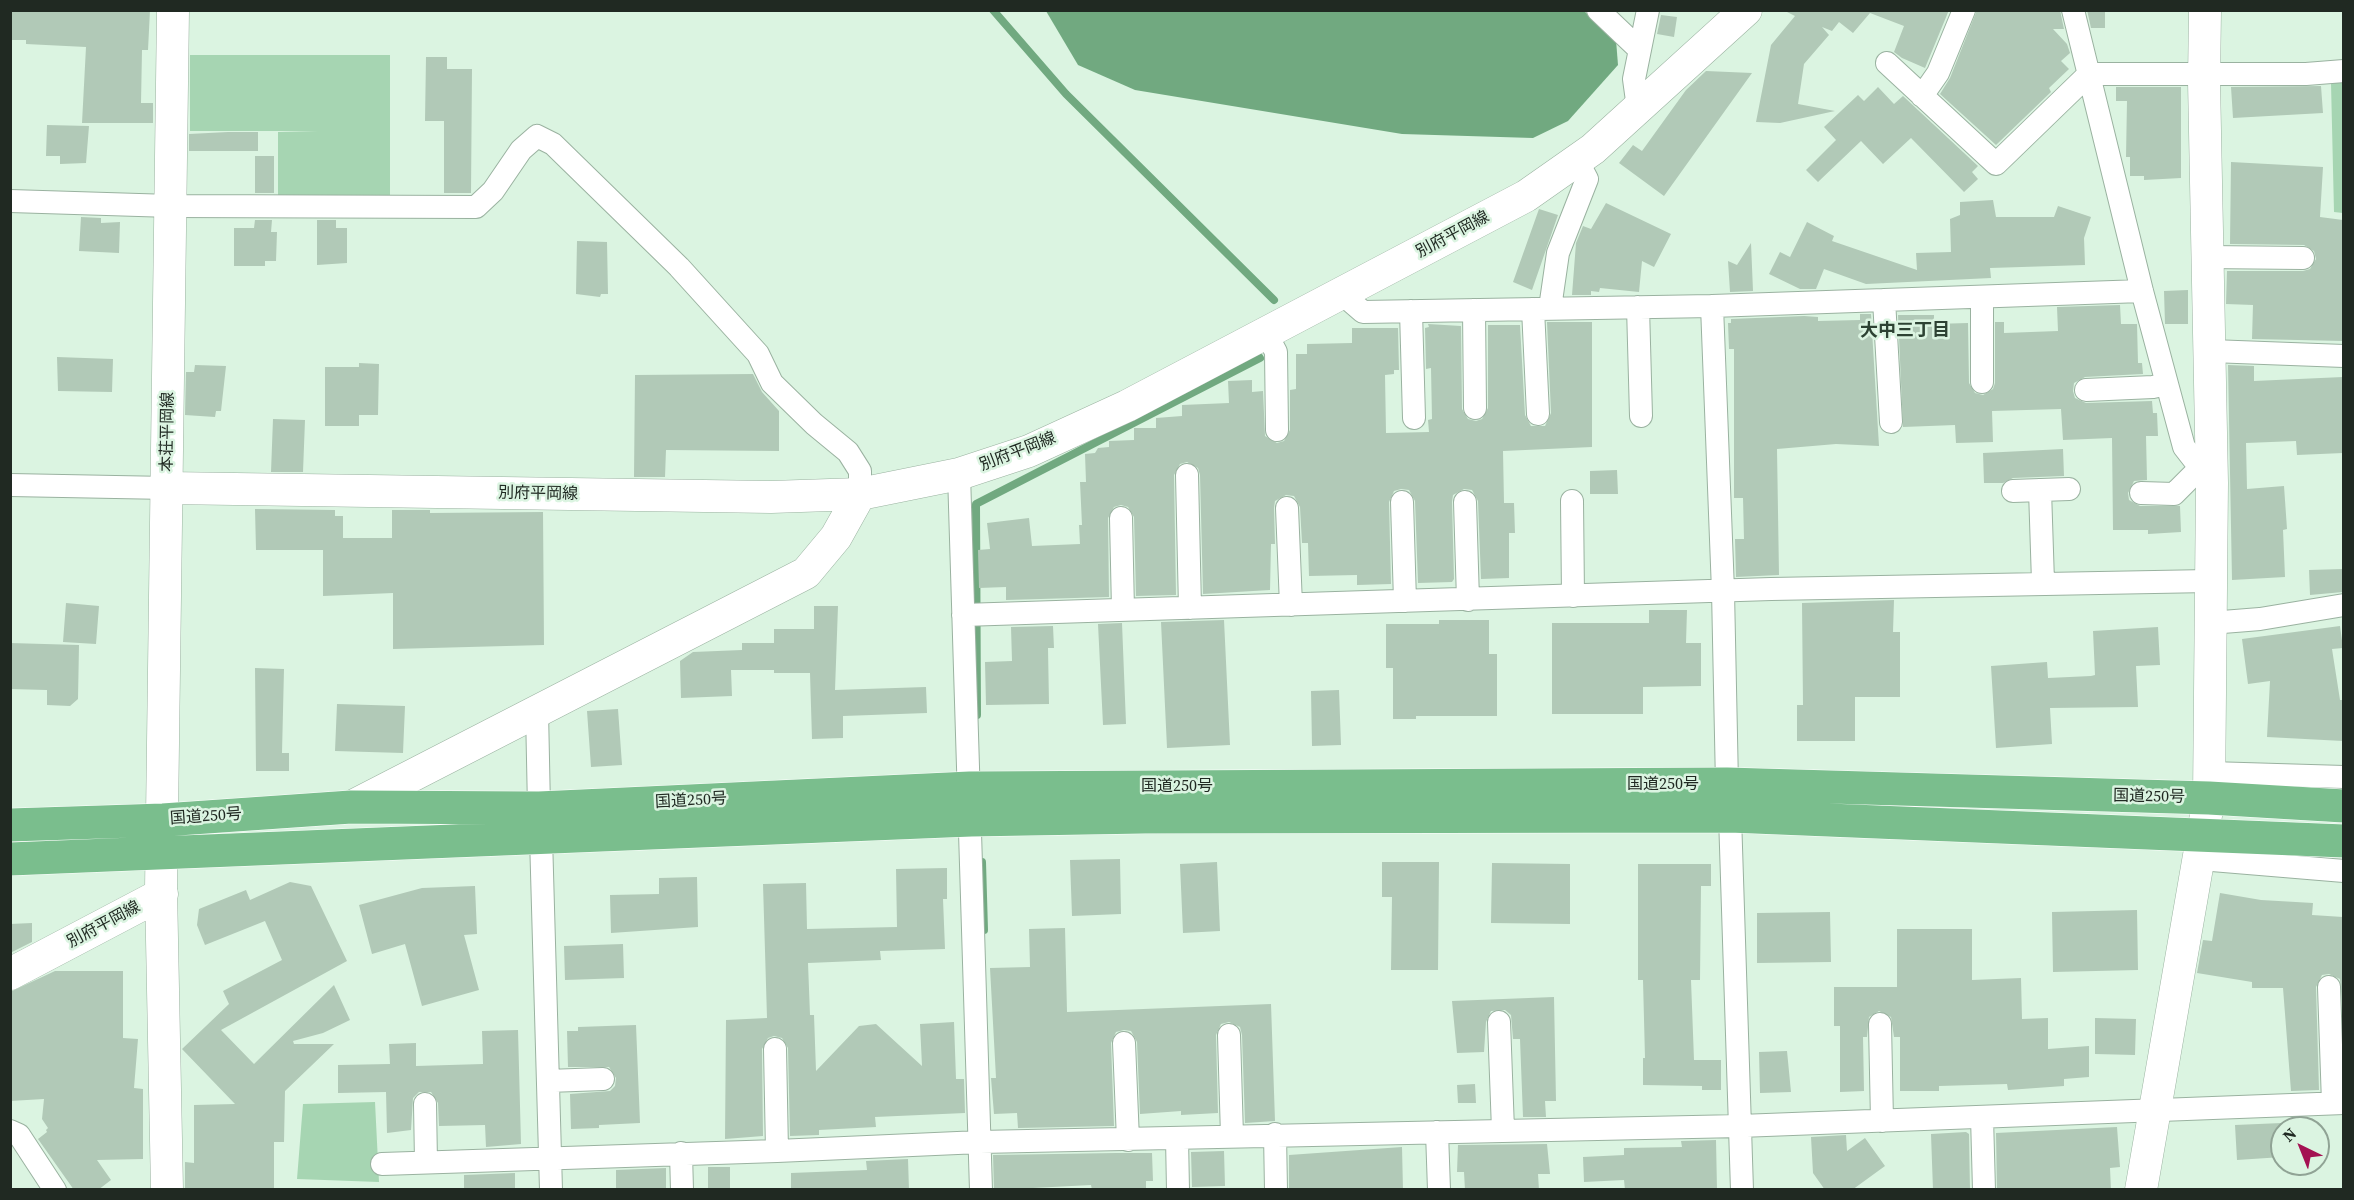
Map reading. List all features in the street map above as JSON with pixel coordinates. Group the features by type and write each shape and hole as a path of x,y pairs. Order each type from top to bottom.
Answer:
{"highway":[{"name":"国道250号","path":"10,825 163,820 351,807 540,822 1145,817 2210,786 2343,806"},
{"name":"国道250号","path":"10,859 162,854 970,788 1729,800 2202,847 2343,841"}],"main road":[{"name":"本荘平岡線","path":"162,854 173,10"},
{"name":"別府平岡線","path":"168,488 748,497 860,494 959,474 1029,451 1094,421 1526,196 1576,160 1638,108 1746,10"},
{"path":"2141,1190 2202,847 2210,786 2210,623 2206,475 2211,351 2207,256 2205,10"},
{"path":"351,807 806,573 836,537 860,494"},
{"path":"162,854 167,1190"},
{"name":"別府平岡線","path":"10,974 162,894"}],"street":[{"path":"1598,10 1640,50"},
{"path":"1638,108 1634,79 1648,10"},
{"path":"1922,96 1938,73 1964,10"},
{"path":"2073,10 2142,291 2184,447 2206,475 2174,494 2141,493"},
{"path":"1887,63 1996,164 2089,74 2306,74 2343,71"},
{"path":"10,201 171,206 476,207 493,190 520,150 537,136 553,144 679,267 758,354 772,383 814,424 848,452 860,471 860,494"},
{"path":"1538,414 1542,309 1558,253 1587,179 1576,160"},
{"path":"2207,256 2303,258"},
{"path":"1341,293 1363,312 1712,306 2142,291"},
{"path":"1982,297 1982,382"},
{"path":"1884,300 1891,422"},
{"path":"1712,306 1742,1190"},
{"path":"1638,307 1641,416"},
{"path":"1474,310 1475,408"},
{"path":"1411,311 1414,418"},
{"path":"1266,333 1276,352 1277,430"},
{"path":"2211,351 2343,356"},
{"path":"2086,390 2168,384"},
{"path":"959,474 981,1190"},
{"path":"1187,475 1190,608"},
{"path":"10,484 168,488"},
{"path":"2013,491 2069,489"},
{"path":"2040,490 2043,582"},
{"path":"1572,501 1573,596"},
{"path":"1401,502 1405,602"},
{"path":"1465,502 1468,600"},
{"path":"1287,508 1291,605"},
{"path":"1121,518 1123,610"},
{"path":"963,615 2043,582 2209,580"},
{"path":"2210,623 2260,619 2343,604"},
{"path":"537,711 551,1190"},
{"path":"2210,786 2343,777"},
{"path":"2202,847 2343,871"},
{"path":"382,1164 980,1142 1740,1126 2338,1103 2329,987"},
{"path":"1499,1022 1503,1130"},
{"path":"1880,1024 1882,1121"},
{"path":"1229,1035 1232,1136"},
{"path":"1124,1043 1128,1140"},
{"path":"775,1049 777,1151"},
{"path":"548,1081 603,1079"},
{"path":"425,1104 426,1162"},
{"path":"1982,1117 1984,1190"},
{"path":"10,1131 18,1135 55,1190"},
{"path":"1437,1132 1439,1190"},
{"path":"1275,1134 1276,1190"},
{"path":"1177,1138 1178,1190"},
{"path":"681,1153 682,1190"}],"shaded area":[{"path":"1046,11 1584,11 1616,40 1618,65 1568,121 1533,138 1402,134 1135,90 1078,65"},
{"path":"190,55 390,55 390,198 278,199 278,132 318,131 190,131"},
{"path":"2343,82 2343,213 2334,212 2331,83"},
{"path":"375,1102 379,1182 297,1179 303,1104"}],"building":[{"path":"10,10 150,10 148,50 142,50 141,103 153,103 153,123 82,123 86,47 26,44 26,40 10,40"},
{"path":"1783,10 1949,10 1925,68 1894,52 1904,26 1870,13 1853,33 1839,22 1832,31 1822,27 1829,35 1804,64 1798,104 1835,111 1780,123 1756,122 1771,45 1795,16"},
{"path":"1977,10 2060,10 2064,29 2053,29 2067,44 2070,53 2061,61 2069,69 2049,88 2051,92 1996,145 1940,94 1950,78"},
{"path":"2087,10 2105,10 2105,28 2091,28"},
{"path":"1661,15 1677,17 1674,37 1657,34"},
{"path":"426,57 447,57 447,69 472,69 471,193 444,193 444,121 425,121"},
{"path":"1706,71 1752,73 1664,196 1619,163 1633,145 1642,151 1686,90"},
{"path":"2321,86 2323,113 2233,118 2231,87"},
{"path":"1878,87 1894,104 1903,96 1978,166 1972,172 1978,179 1964,192 1911,138 1883,164 1861,141 1818,182 1806,170 1836,140 1824,127 1858,95 1864,101"},
{"path":"2116,87 2181,87 2181,178 2144,180 2144,176 2130,176 2130,157 2126,157 2127,101 2116,101"},
{"path":"47,125 89,126 86,163 60,164 60,156 46,156"},
{"path":"258,132 258,151 189,151 189,134"},
{"path":"255,156 274,156 274,193 255,193"},
{"path":"2231,162 2323,167 2320,217 2343,220 2343,341 2252,339 2253,305 2226,304 2227,271 2303,271 2310,269 2316,259 2314,251 2304,245 2230,244"},
{"path":"1993,200 1996,217 2054,217 2058,206 2091,217 2084,238 2085,265 1990,268 1991,278 1866,284 1824,269 1816,289 1800,289 1769,274 1780,252 1790,257 1807,222 1834,236 1832,241 1917,270 1916,253 1951,252 1950,219 1960,215 1960,202"},
{"path":"1606,203 1671,234 1654,267 1642,261 1639,292 1600,288 1599,292 1591,291 1591,295 1572,295 1576,243 1583,226 1591,229"},
{"path":"1539,209 1558,215 1532,290 1513,282"},
{"path":"81,217 101,218 101,223 120,222 119,253 79,251"},
{"path":"255,220 272,220 271,232 277,232 276,261 265,261 265,266 234,266 234,228 254,228"},
{"path":"317,220 336,220 336,228 347,228 347,263 317,265"},
{"path":"577,241 607,242 608,294 601,294 600,297 576,294"},
{"path":"1751,243 1753,291 1730,292 1728,261 1737,265"},
{"path":"2188,290 2188,324 2165,324 2164,291"},
{"path":"2120,305 2121,324 2137,324 2138,363 2142,363 2143,374 2085,377 2074,383 2073,391 2075,398 2086,403 2152,401 2153,413 2157,413 2158,436 2146,436 2147,480 2134,481 2128,493 2129,500 2140,506 2180,506 2181,532 2148,534 2148,530 2113,530 2112,438 2063,440 2061,409 1992,411 1993,442 1956,443 1955,425 1903,427 1898,315 1934,315 1934,324 1968,323 1969,383 1975,393 1983,395 1993,389 1995,383 1995,322 2004,322 2004,333 2058,331 2057,307"},
{"path":"1860,314 1871,314 1879,446 1836,444 1777,449 1779,575 1736,577 1735,539 1744,539 1743,498 1734,498 1734,349 1729,349 1728,323 1731,323 1731,319 1804,316 1818,317 1818,321 1860,320"},
{"path":"1547,322 1592,322 1592,447 1503,451 1504,503 1514,503 1515,533 1509,533 1509,578 1481,579 1478,501 1472,490 1464,489 1453,495 1454,579 1452,582 1418,583 1415,501 1409,490 1401,489 1394,491 1389,502 1391,584 1357,585 1357,575 1309,576 1308,543 1302,543 1300,507 1294,496 1286,495 1275,501 1275,544 1271,544 1270,590 1203,594 1200,475 1198,468 1187,462 1180,464 1174,475 1176,595 1136,596 1134,517 1128,507 1121,505 1114,507 1108,518 1109,597 1006,600 1006,587 979,588 978,550 990,549 987,523 1029,518 1032,546 1080,544 1079,525 1082,525 1080,482 1086,482 1085,454 1095,453 1098,448 1109,447 1109,441 1134,440 1134,428 1156,428 1156,418 1182,416 1182,405 1229,403 1228,381 1252,380 1252,392 1263,391 1265,436 1277,443 1284,441 1290,430 1290,390 1296,389 1296,354 1307,354 1307,344 1352,343 1352,328 1398,328 1399,370 1394,370 1394,374 1385,375 1386,433 1429,432 1428,420 1432,419 1431,368 1426,369 1425,328 1429,327 1428,324 1461,326 1462,409 1468,419 1476,421 1482,419 1488,408 1488,325 1520,325 1525,415 1531,426 1545,426 1551,413"},
{"path":"57,357 113,359 112,392 58,391"},
{"path":"359,363 379,364 378,415 359,415 359,426 325,426 325,367 359,367"},
{"path":"195,365 226,366 221,411 216,411 215,417 185,415 186,372 194,372"},
{"path":"2228,365 2254,366 2254,381 2343,377 2343,453 2297,455 2296,441 2246,443 2247,489 2284,486 2287,529 2283,530 2285,577 2232,580"},
{"path":"753,374 762,392 779,411 779,451 666,450 665,477 634,477 635,375"},
{"path":"273,419 305,420 303,472 271,472"},
{"path":"2063,449 2064,476 2013,478 2003,483 1984,483 1983,453"},
{"path":"1617,470 1618,494 1590,494 1590,471"},
{"path":"255,509 335,510 335,516 343,516 343,538 392,538 392,510 430,510 430,513 543,512 544,645 393,649 393,593 323,596 323,550 256,550"},
{"path":"2343,569 2343,592 2310,595 2309,570"},
{"path":"1894,600 1893,632 1900,632 1900,697 1855,697 1855,741 1797,741 1797,705 1803,705 1802,603"},
{"path":"66,603 99,606 96,644 63,642"},
{"path":"814,606 838,606 835,690 926,687 927,713 843,716 843,738 812,739 810,673 774,673 774,670 731,670 732,696 681,698 680,661 693,652 742,650 742,643 774,643 774,629 814,629"},
{"path":"1649,610 1687,610 1686,643 1701,643 1701,686 1643,687 1643,714 1552,714 1552,623 1649,623"},
{"path":"1224,620 1230,745 1167,748 1161,622"},
{"path":"1439,620 1489,620 1489,654 1497,654 1497,716 1416,716 1416,719 1393,719 1393,668 1386,668 1386,624 1439,624"},
{"path":"1122,623 1126,724 1103,725 1098,624"},
{"path":"1053,626 1054,648 1048,648 1049,704 986,705 985,662 1012,661 1011,627"},
{"path":"2340,626 2343,648 2332,649 2340,700 2343,700 2343,741 2267,737 2270,681 2248,684 2242,639"},
{"path":"2158,627 2160,665 2136,666 2138,707 2050,708 2052,744 1996,748 1991,666 2047,662 2048,678 2091,676 2095,675 2093,631"},
{"path":"10,643 79,645 78,699 70,706 47,705 47,690 10,689"},
{"path":"255,668 284,669 282,753 289,753 289,771 256,771"},
{"path":"1339,690 1341,745 1312,746 1311,691"},
{"path":"337,704 405,706 403,753 335,751"},
{"path":"618,709 622,765 591,767 587,711"},
{"path":"1120,859 1121,914 1072,916 1070,860"},
{"path":"1217,862 1220,931 1183,933 1180,864"},
{"path":"1382,862 1439,862 1438,970 1391,970 1392,897 1382,897"},
{"path":"1492,863 1570,864 1570,924 1491,923"},
{"path":"1638,864 1711,864 1711,886 1701,886 1700,980 1691,980 1694,1060 1721,1060 1721,1090 1702,1090 1702,1086 1643,1085 1643,1058 1645,1058 1643,980 1638,980"},
{"path":"947,868 947,899 943,899 945,949 880,951 881,960 808,963 810,1015 814,1015 816,1071 859,1026 876,1024 922,1066 920,1024 954,1022 956,1079 964,1079 965,1113 875,1117 876,1127 819,1130 819,1135 790,1136 788,1048 782,1038 774,1036 768,1038 762,1049 763,1136 725,1139 726,1020 767,1018 763,884 806,883 807,929 897,927 896,869"},
{"path":"697,877 698,927 611,933 610,895 659,894 659,878"},
{"path":"290,882 311,886 347,961 221,1030 254,1064 334,985 350,1020 323,1033 293,1041 294,1044 334,1044 285,1091 284,1142 274,1142 274,1190 185,1190 185,1162 194,1163 194,1105 235,1104 182,1049 229,1004 223,991 282,960 265,921 205,945 197,925 199,909 246,890 250,900"},
{"path":"475,886 477,934 464,935 479,990 422,1006 405,944 372,954 359,905 422,888"},
{"path":"2220,893 2261,900 2313,903 2312,915 2343,917 2343,1016 2340,979 2329,974 2322,975 2316,987 2319,1090 2291,1091 2283,988 2252,988 2252,982 2197,973 2203,940 2212,941"},
{"path":"2137,910 2138,970 2053,972 2052,912"},
{"path":"1830,912 1831,962 1757,963 1757,913"},
{"path":"32,923 32,942 10,953 10,924"},
{"path":"1065,928 1067,1012 1271,1004 1275,1121 1245,1123 1242,1035 1240,1027 1229,1022 1221,1024 1216,1035 1218,1113 1181,1115 1181,1111 1140,1114 1137,1042 1131,1031 1124,1030 1116,1032 1111,1043 1114,1126 1018,1128 1017,1113 994,1114 991,1078 996,1078 990,968 1030,967 1029,929"},
{"path":"1897,929 1972,929 1972,980 2021,978 2022,1019 2048,1018 2048,1049 2089,1046 2089,1077 2064,1079 2064,1086 2008,1090 2007,1084 1939,1086 1939,1091 1900,1091 1900,1037 1894,1037 1891,1017 1879,1011 1869,1017 1867,1037 1863,1037 1864,1091 1840,1092 1840,1026 1834,1026 1834,987 1897,987"},
{"path":"623,944 624,978 565,980 564,946"},
{"path":"55,971 123,971 123,1038 138,1039 134,1088 143,1089 143,1159 97,1160 111,1180 98,1190 74,1190 38,1139 47,1132 48,1128 42,1119 44,1099 10,1101 10,992"},
{"path":"1554,997 1556,1101 1545,1101 1546,1117 1523,1117 1520,1039 1513,1039 1511,1015 1505,1010 1491,1011 1486,1022 1484,1052 1457,1053 1452,1001"},
{"path":"2095,1018 2136,1019 2135,1055 2095,1054"},
{"path":"636,1025 640,1123 571,1129 570,1094 610,1091 615,1086 616,1078 609,1067 568,1067 567,1031 578,1031 578,1027"},
{"path":"518,1030 521,1144 486,1147 485,1125 439,1126 438,1103 431,1092 419,1092 413,1098 411,1130 387,1133 386,1092 338,1093 338,1065 390,1064 389,1044 416,1043 416,1066 483,1064 482,1031"},
{"path":"1787,1051 1791,1092 1760,1093 1759,1052"},
{"path":"1475,1084 1476,1103 1458,1103 1457,1085"},
{"path":"2270,1124 2270,1158 2237,1160 2235,1125"},
{"path":"2117,1127 2120,1167 2110,1168 2111,1190 1997,1190 1996,1133"},
{"path":"1966,1132 1969,1134 1970,1190 1933,1190 1931,1134"},
{"path":"1846,1135 1847,1151 1865,1138 1885,1166 1852,1190 1825,1190 1813,1173 1811,1137"},
{"path":"1716,1140 1717,1190 1625,1190 1624,1180 1584,1182 1583,1157 1624,1155 1624,1148 1682,1147 1681,1141"},
{"path":"1547,1144 1550,1174 1538,1174 1539,1190 1465,1190 1464,1172 1457,1172 1458,1145"},
{"path":"1402,1147 1403,1190 1289,1190 1289,1155"},
{"path":"1224,1151 1225,1186 1192,1187 1191,1152"},
{"path":"1152,1153 1153,1181 1146,1181 1146,1190 1092,1190 1091,1185 994,1190 993,1155"},
{"path":"908,1159 909,1190 791,1190 791,1173 867,1170 866,1161"},
{"path":"708,1167 730,1167 730,1190 708,1190"},
{"path":"666,1168 666,1190 616,1190 616,1170"},
{"path":"515,1173 515,1190 464,1190 464,1175"}],"waterway":[{"path":"993,10 1066,94 1274,300"},
{"path":"977,715 976,504 1260,358"},
{"path":"982,862 984,930"}],"district":[{"name":"大中三丁目","path":"1905,331"}]}
